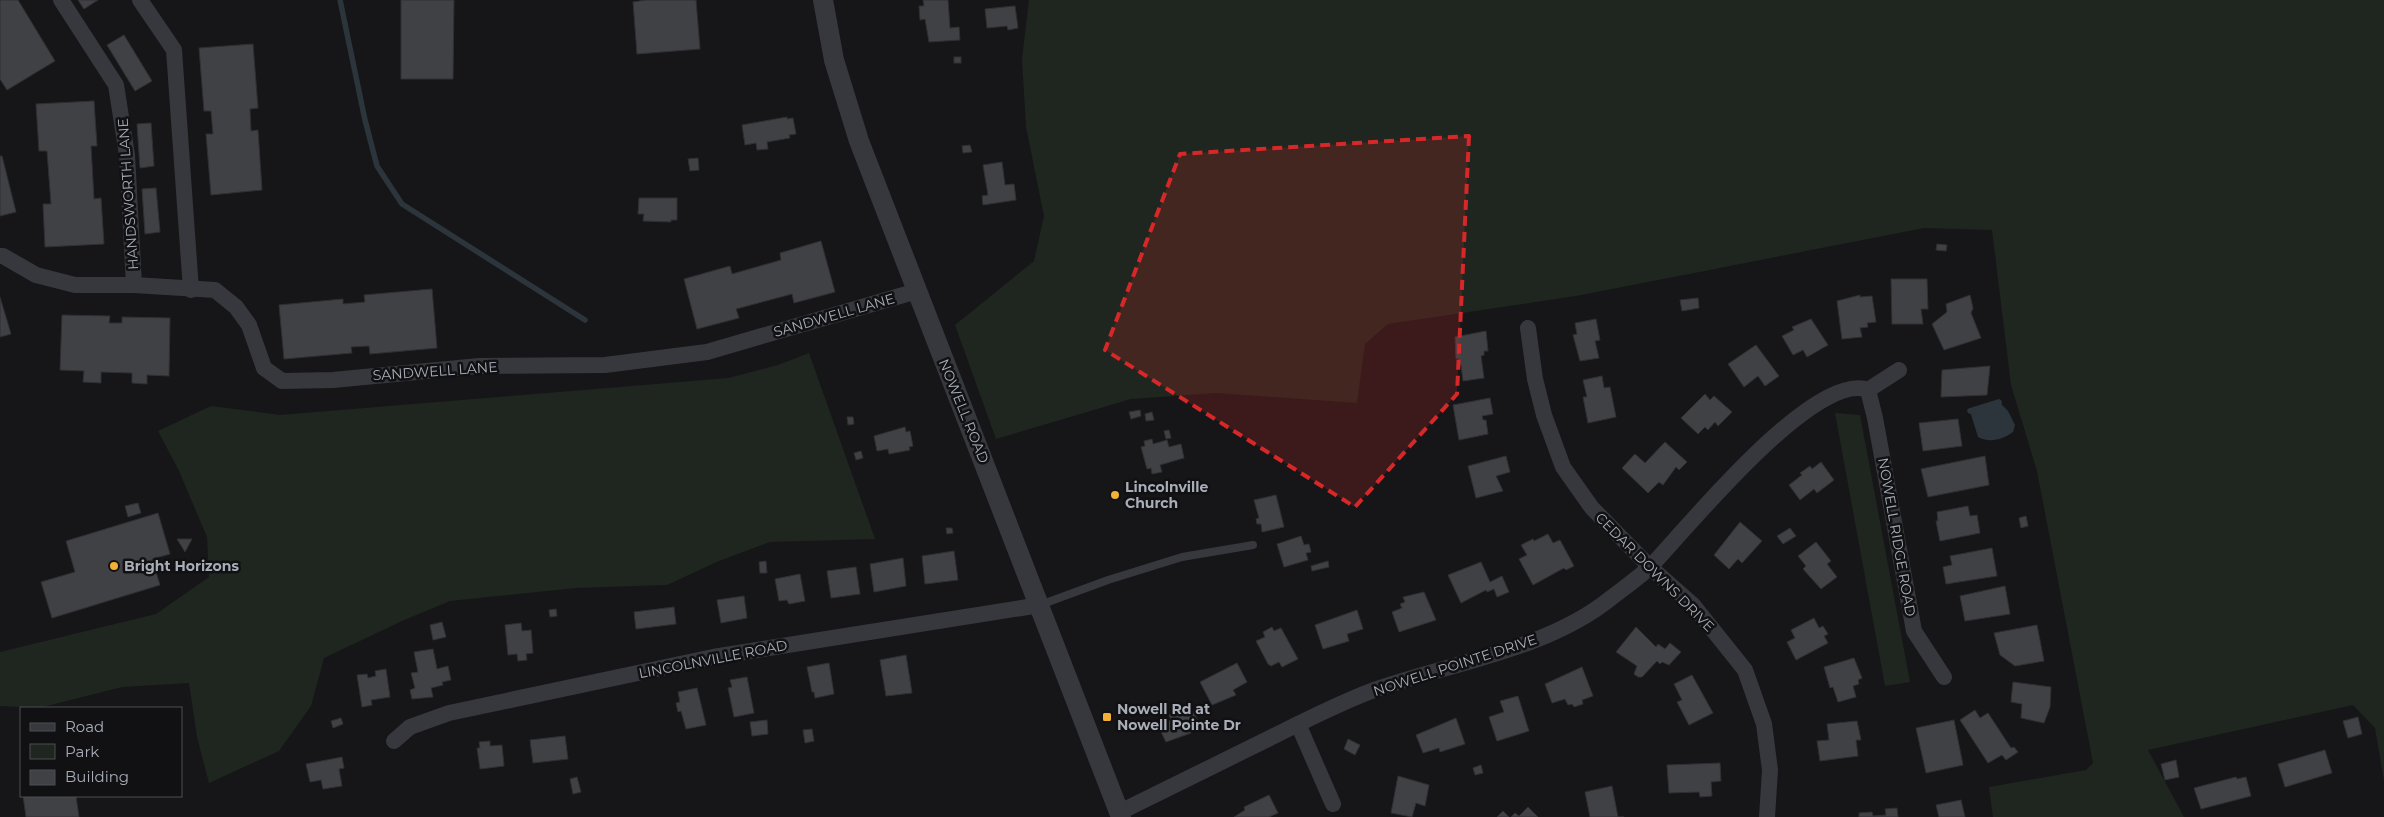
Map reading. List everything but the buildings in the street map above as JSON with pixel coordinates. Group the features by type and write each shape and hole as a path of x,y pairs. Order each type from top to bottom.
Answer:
{"street":[{"name":"HANDSWORTH LANE","path":"61,0 116,85 127,155 134,285"},
{"path":"140,0 174,50 192,290"},
{"name":"NOWELL ROAD","path":"823,0 832,54 844,95 916,291 1040,605 1120,815"},
{"name":"SANDWELL LANE","path":"0,256 36,274 75,285 134,285 215,290 236,307 249,325 264,368 282,381 333,380 479,366 605,365 707,352 916,291"},
{"name":"CEDAR DOWNS DRIVE","path":"1528,328 1535,379 1542,406 1563,467 1592,508 1650,567 1693,605 1745,670 1764,724 1770,770 1767,817"},
{"path":"1868,390 1899,370"},
{"name":"NOWELL POINTE DRIVE","path":"1120,815 1298,724 1373,690 1486,657 1552,633 1604,604 1650,567 1734,475 1772,438 1808,408 1846,390 1860,387 1868,390"},
{"name":"NOWELL RIDGE ROAD","path":"1868,390 1914,630 1944,676"},
{"name":"LINCOLNVILLE ROAD","path":"394,741 410,727 448,713 712,656 1040,605"},
{"path":"1298,724 1333,804"}],"lane":[{"path":"1040,605 1182,556 1253,545"}],"highlighted area":[{"path":"1469,136 1457,394 1355,507 1105,350 1180,154"}],"green space":[{"path":"1029,0 2384,0 2384,781 2375,728 2353,705 2148,750 2184,817 1993,817 1989,787 2086,770 2093,763 2037,471 2011,385 1992,230 1924,228 1576,296 1388,324 1365,344 1357,403 1216,393 1131,399 996,439 955,325 1034,261 1044,216 1026,127 1022,59"},
{"path":"809,353 875,539 770,542 719,561 667,585 576,588 450,601 402,621 324,658 311,706 279,751 209,783 197,737 189,683 122,687 43,707 0,706 0,652 156,614 209,577 207,537 179,471 158,431 211,406 280,415 728,378 778,365"},
{"path":"1835,413 1860,415 1910,682 1885,686"}],"shaded area":[{"path":"1999,402 2008,411 2015,425 2013,432 1996,440 1978,437 1970,411"}],"waterway":[{"path":"340,0 365,120 377,166 402,204 585,320"},
{"path":"1970,411 1999,402 1999,409"}],"place":[{"name":"Lincolnville Church","path":"1115,495"},
{"name":"Bright Horizons","path":"114,566"},
{"name":"Nowell Rd at Nowell Pointe Dr","path":"1107,717"}]}
